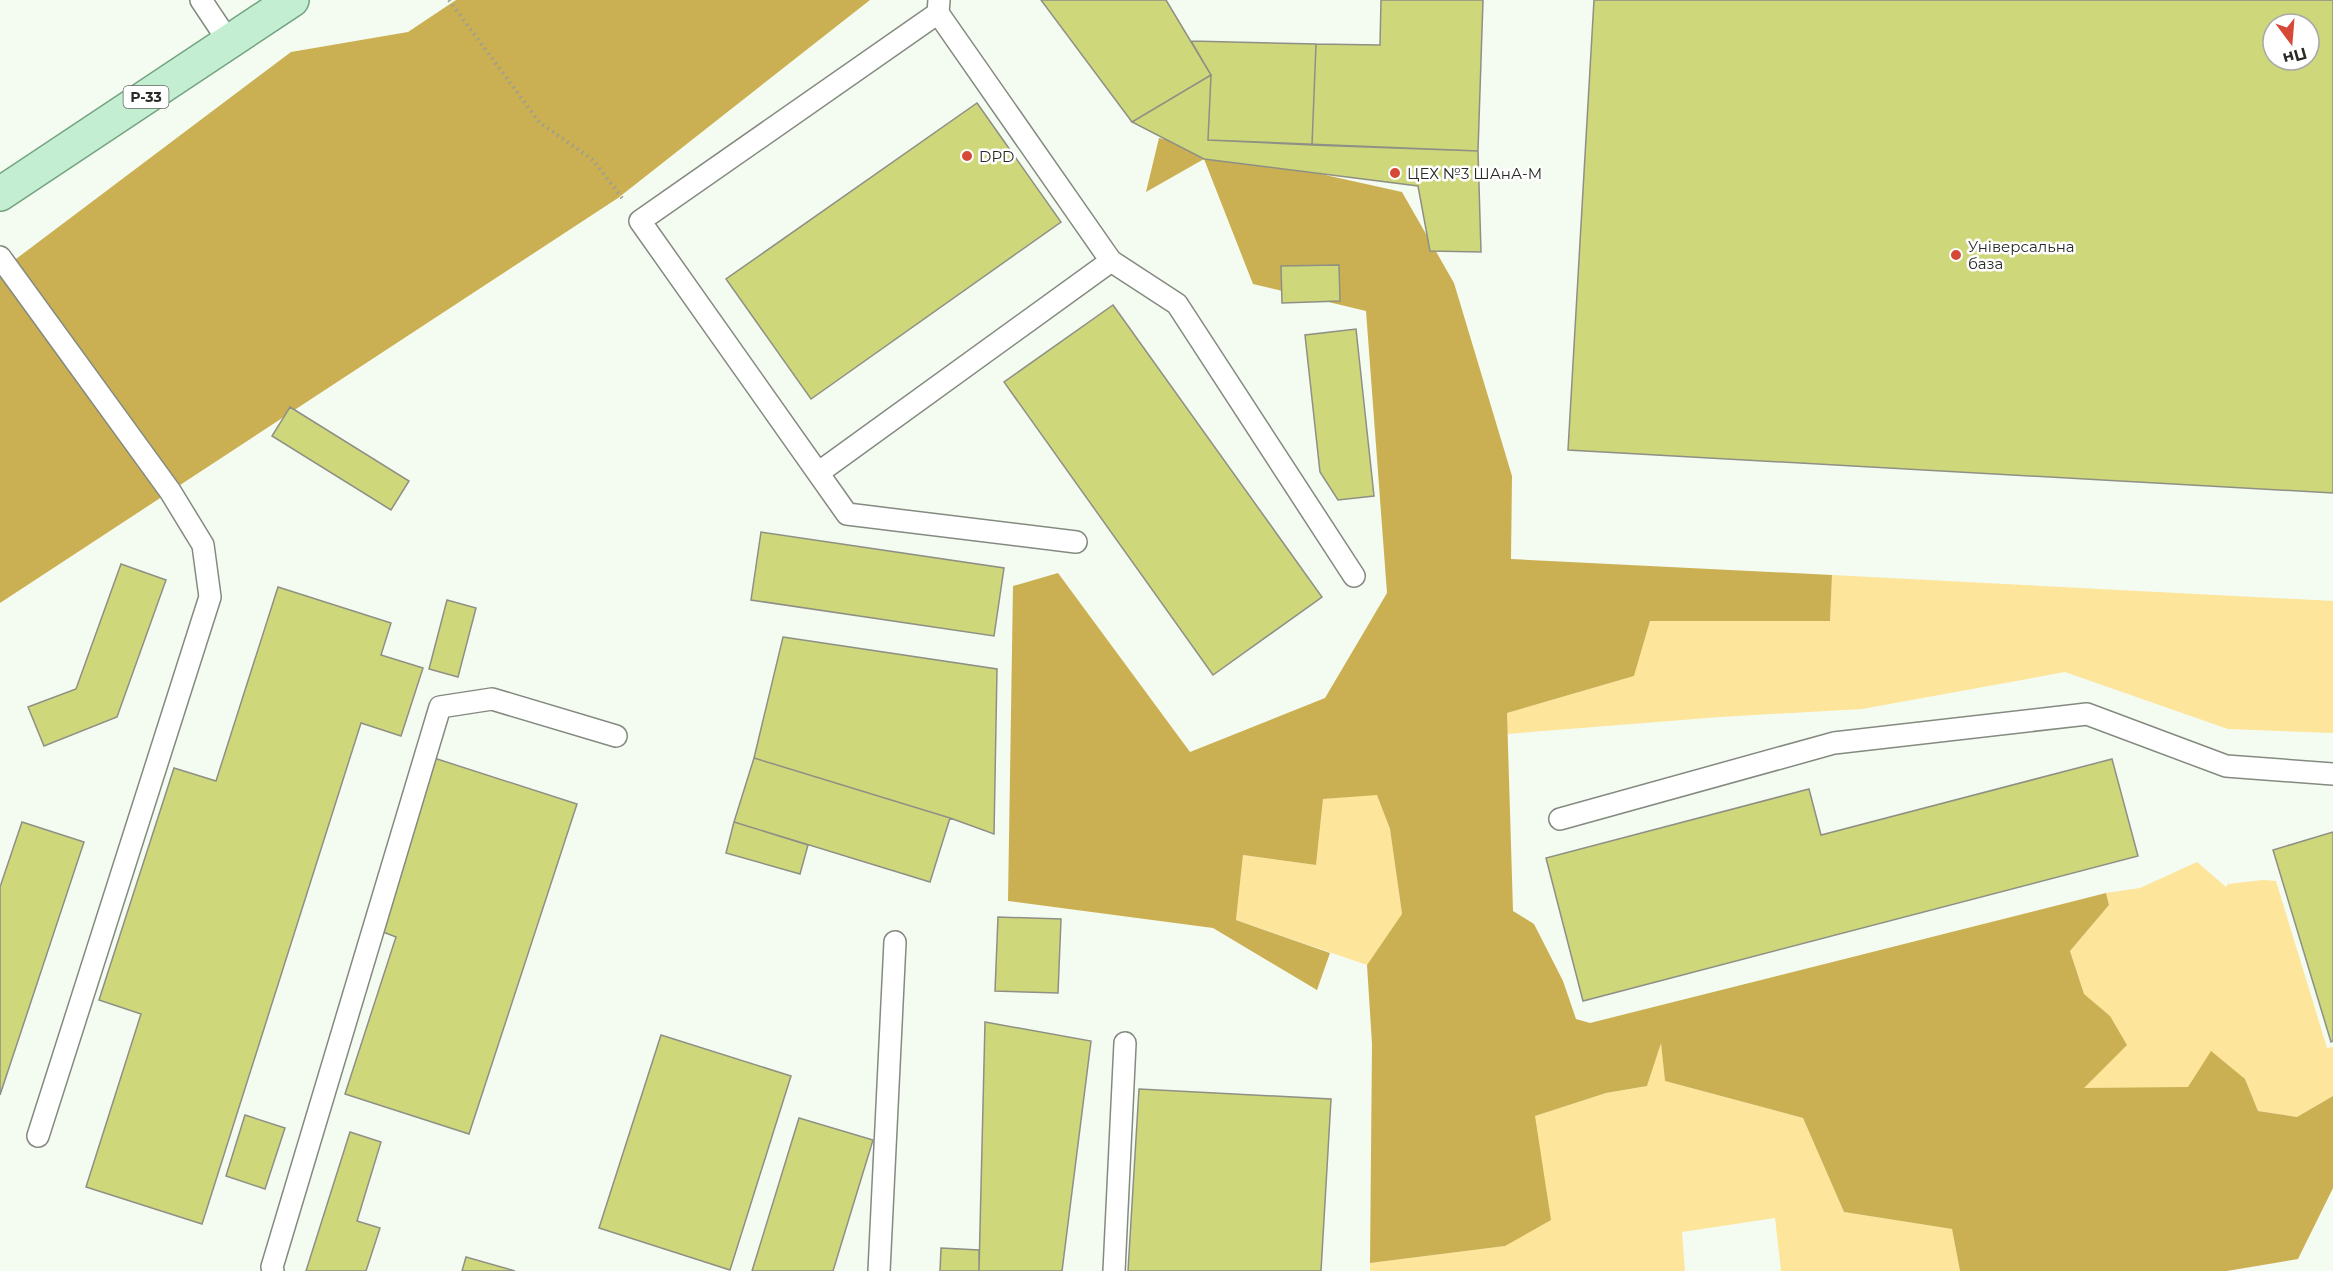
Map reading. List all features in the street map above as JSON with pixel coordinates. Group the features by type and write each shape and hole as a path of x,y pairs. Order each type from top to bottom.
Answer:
{"main road":[{"name":"Р-33","path":"0,194 292,0"}],"lane":[{"path":"201,0 229,42"},
{"path":"1076,542 847,514 640,221 938,7 1112,261 1177,304 1354,576"},
{"path":"0,257 170,491 203,545 210,597 38,1136"},
{"path":"818,473 1112,261"},
{"path":"273,1271 272,1267 440,707 492,699 616,736"},
{"path":"1560,819 1834,743 2087,714 2226,766 2333,774"},
{"path":"879,1271 895,942"},
{"path":"1114,1271 1125,1043"}],"path":[{"path":"448,0 538,122 593,160 640,221"}],"shaded area":[{"path":"456,0 870,0 618,198 0,603 0,271 291,52 408,32"},
{"path":"1159,138 1402,192 1454,283 1512,476 1511,559 1832,575 1830,621 1650,621 1634,676 1507,713 1513,911 1534,924 1563,981 1576,1019 1590,1023 2106,893 2109,905 2070,951 2084,994 2110,1016 2127,1045 2084,1088 2188,1087 2211,1051 2245,1079 2258,1111 2297,1117 2333,1096 2333,1188 2298,1259 2227,1271 1960,1271 1952,1229 1844,1212 1803,1118 1665,1081 1661,1043 1647,1086 1606,1093 1535,1116 1551,1220 1505,1246 1370,1263 1372,1044 1367,965 1402,914 1390,829 1377,795 1323,799 1316,865 1243,855 1236,920 1330,953 1317,990 1213,928 1008,901 1013,586 1058,573 1190,752 1325,698 1387,593 1366,311 1253,284 1204,159 1146,192"},
{"path":"1832,575 2333,601 2333,733 2228,729 2065,672 1862,709 1720,717 1506,734 1507,713 1634,676 1650,621 1830,621"},
{"path":"1377,794 1390,829 1402,915 1367,965 1236,920 1243,855 1316,865 1323,799"},
{"path":"2197,862 2226,887 2228,884 2263,880 2276,881 2327,1048 2333,1047 2333,1096 2297,1117 2258,1111 2245,1079 2188,1088 2083,1088 2110,1016 2084,995 2070,951 2109,905 2106,893 2140,888"},
{"path":"1661,1041 1665,1081 1803,1118 1844,1212 1952,1229 1960,1271 1781,1271 1775,1218 1682,1232 1685,1271 1370,1271 1370,1263 1505,1246 1535,1116 1606,1093 1647,1086"}],"building":[{"path":"1041,0 1166,0 1211,75 1132,122"},
{"path":"1381,0 1483,0 1478,151 1312,145 1316,44 1380,45"},
{"name":"Універсальна база","path":"1594,0 2333,0 2333,493 1568,450"},
{"path":"1191,41 1316,44 1312,145 1208,140 1211,75"},
{"name":"ЦЕХ №3 ШАнА-М","path":"1211,75 1208,140 1478,151 1481,252 1430,251 1418,186 1204,159 1132,122"},
{"path":"977,103 1061,222 811,399 726,279"},
{"path":"1339,265 1340,301 1282,303 1281,266"},
{"path":"1113,305 1322,597 1213,675 1004,382"},
{"path":"1356,329 1374,496 1338,500 1320,472 1305,335"},
{"path":"290,407 409,481 391,510 272,436"},
{"path":"761,532 1004,568 994,636 751,600"},
{"path":"121,564 166,580 117,717 44,746 28,707 76,689"},
{"path":"278,587 391,623 381,655 423,668 401,736 361,723 202,1224 86,1187 141,1014 99,1000 174,768 216,781"},
{"path":"447,600 476,608 458,677 429,669"},
{"path":"783,637 997,669 994,834 950,818 754,758"},
{"path":"434,758 577,804 469,1134 345,1094 396,937 378,930"},
{"path":"754,758 950,818 930,882 734,822"},
{"path":"2112,759 2138,856 1583,1001 1546,858 1809,789 1821,835"},
{"path":"22,822 84,842 0,1095 0,887"},
{"path":"734,822 808,845 800,874 726,853"},
{"path":"2333,832 2333,1041 2331,1042 2273,850"},
{"path":"998,917 1061,919 1058,993 995,991"},
{"path":"985,1022 1091,1041 1062,1271 979,1271"},
{"path":"661,1035 791,1076 730,1270 599,1228"},
{"path":"1139,1089 1331,1099 1321,1271 1128,1271"},
{"path":"245,1115 285,1128 265,1189 226,1176"},
{"path":"799,1118 873,1140 833,1271 752,1271"},
{"path":"350,1132 381,1142 357,1221 380,1228 366,1271 306,1271"},
{"path":"941,1248 979,1250 979,1271 940,1271"},
{"path":"466,1257 515,1271 462,1271"}],"place":[{"name":"DPD","path":"967,156"},
{"name":"ЦЕХ №3 ШАнА-М","path":"1395,173"},
{"name":"Універсальна база","path":"1956,255"}]}
